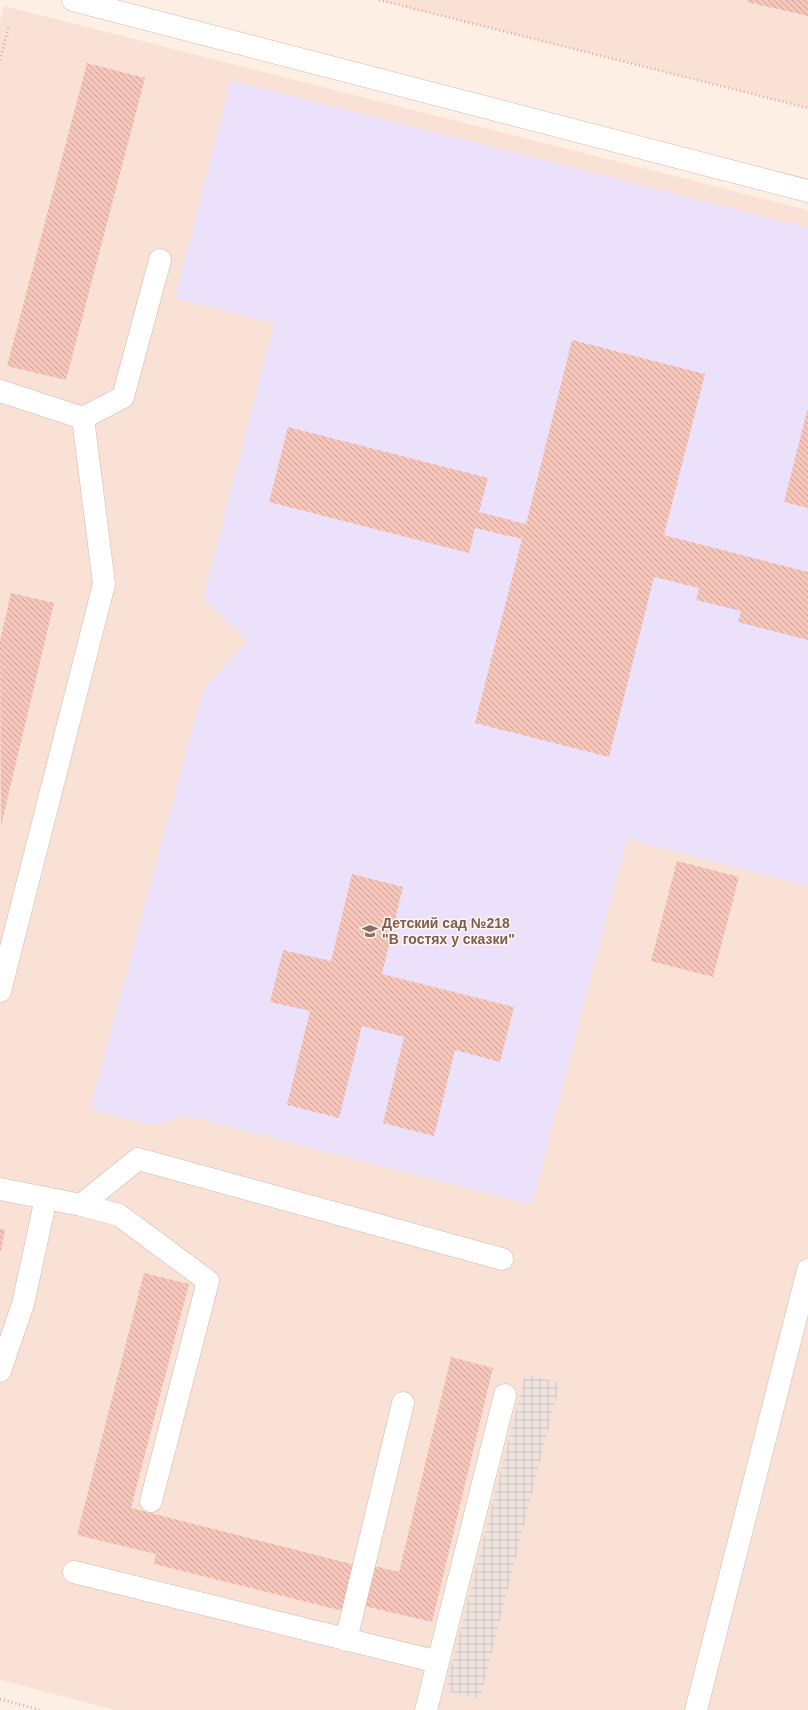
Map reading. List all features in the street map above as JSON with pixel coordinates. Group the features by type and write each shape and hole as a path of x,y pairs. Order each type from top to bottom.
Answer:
{"street":[{"path":"73,0 808,191"},
{"path":"0,391 83,418 123,397 160,260"},
{"path":"0,991 104,584 83,418"},
{"path":"81,1205 138,1158 502,1258"},
{"path":"0,1189 81,1205 119,1215 208,1281 151,1501"},
{"path":"0,1371 23,1304 46,1198"},
{"path":"696,1710 808,1270"},
{"path":"426,1710 505,1395"},
{"path":"346,1640 403,1403"},
{"path":"74,1572 438,1662"}],"path":[{"path":"379,0 808,108"},
{"path":"0,60 9,25"},
{"path":"0,1699 40,1710"}],"shaded area":[{"path":"378,0 808,0 808,108"},
{"path":"4,6 808,210 808,1710 115,1710 0,1680 0,22"},
{"path":"231,80 808,228 808,886 627,839 532,1205 188,1116 150,1125 90,1109 203,690 248,640 203,599 274,323 175,298"},
{"path":"525,1374 560,1383 480,1699 445,1691"}],"building":[{"path":"748,0 808,0 808,16 747,2"},
{"path":"87,63 145,78 66,380 7,366"},
{"path":"572,340 705,374 664,535 808,572 808,640 738,622 741,611 696,600 699,588 654,577 609,757 475,723 522,539 475,528 469,553 269,502 288,427 488,478 479,512 526,524"},
{"path":"808,411 808,508 784,502"},
{"path":"11,593 54,603 1,826 0,641"},
{"path":"677,861 739,877 713,977 651,961"},
{"path":"352,874 403,887 382,974 514,1007 500,1062 455,1050 434,1136 383,1123 404,1037 362,1026 339,1118 287,1105 310,1011 270,1002 283,950 331,961"},
{"path":"0,1229 5,1230 1,1251 0,1251"},
{"path":"144,1273 189,1284 131,1508 359,1566 347,1612 154,1564 156,1554 77,1535"},
{"path":"451,1357 493,1368 432,1622 360,1605 370,1565 399,1572"}],"place":[{"name":"Детский сад №218 \"В гостях у сказки\"","path":"370,931"}]}
